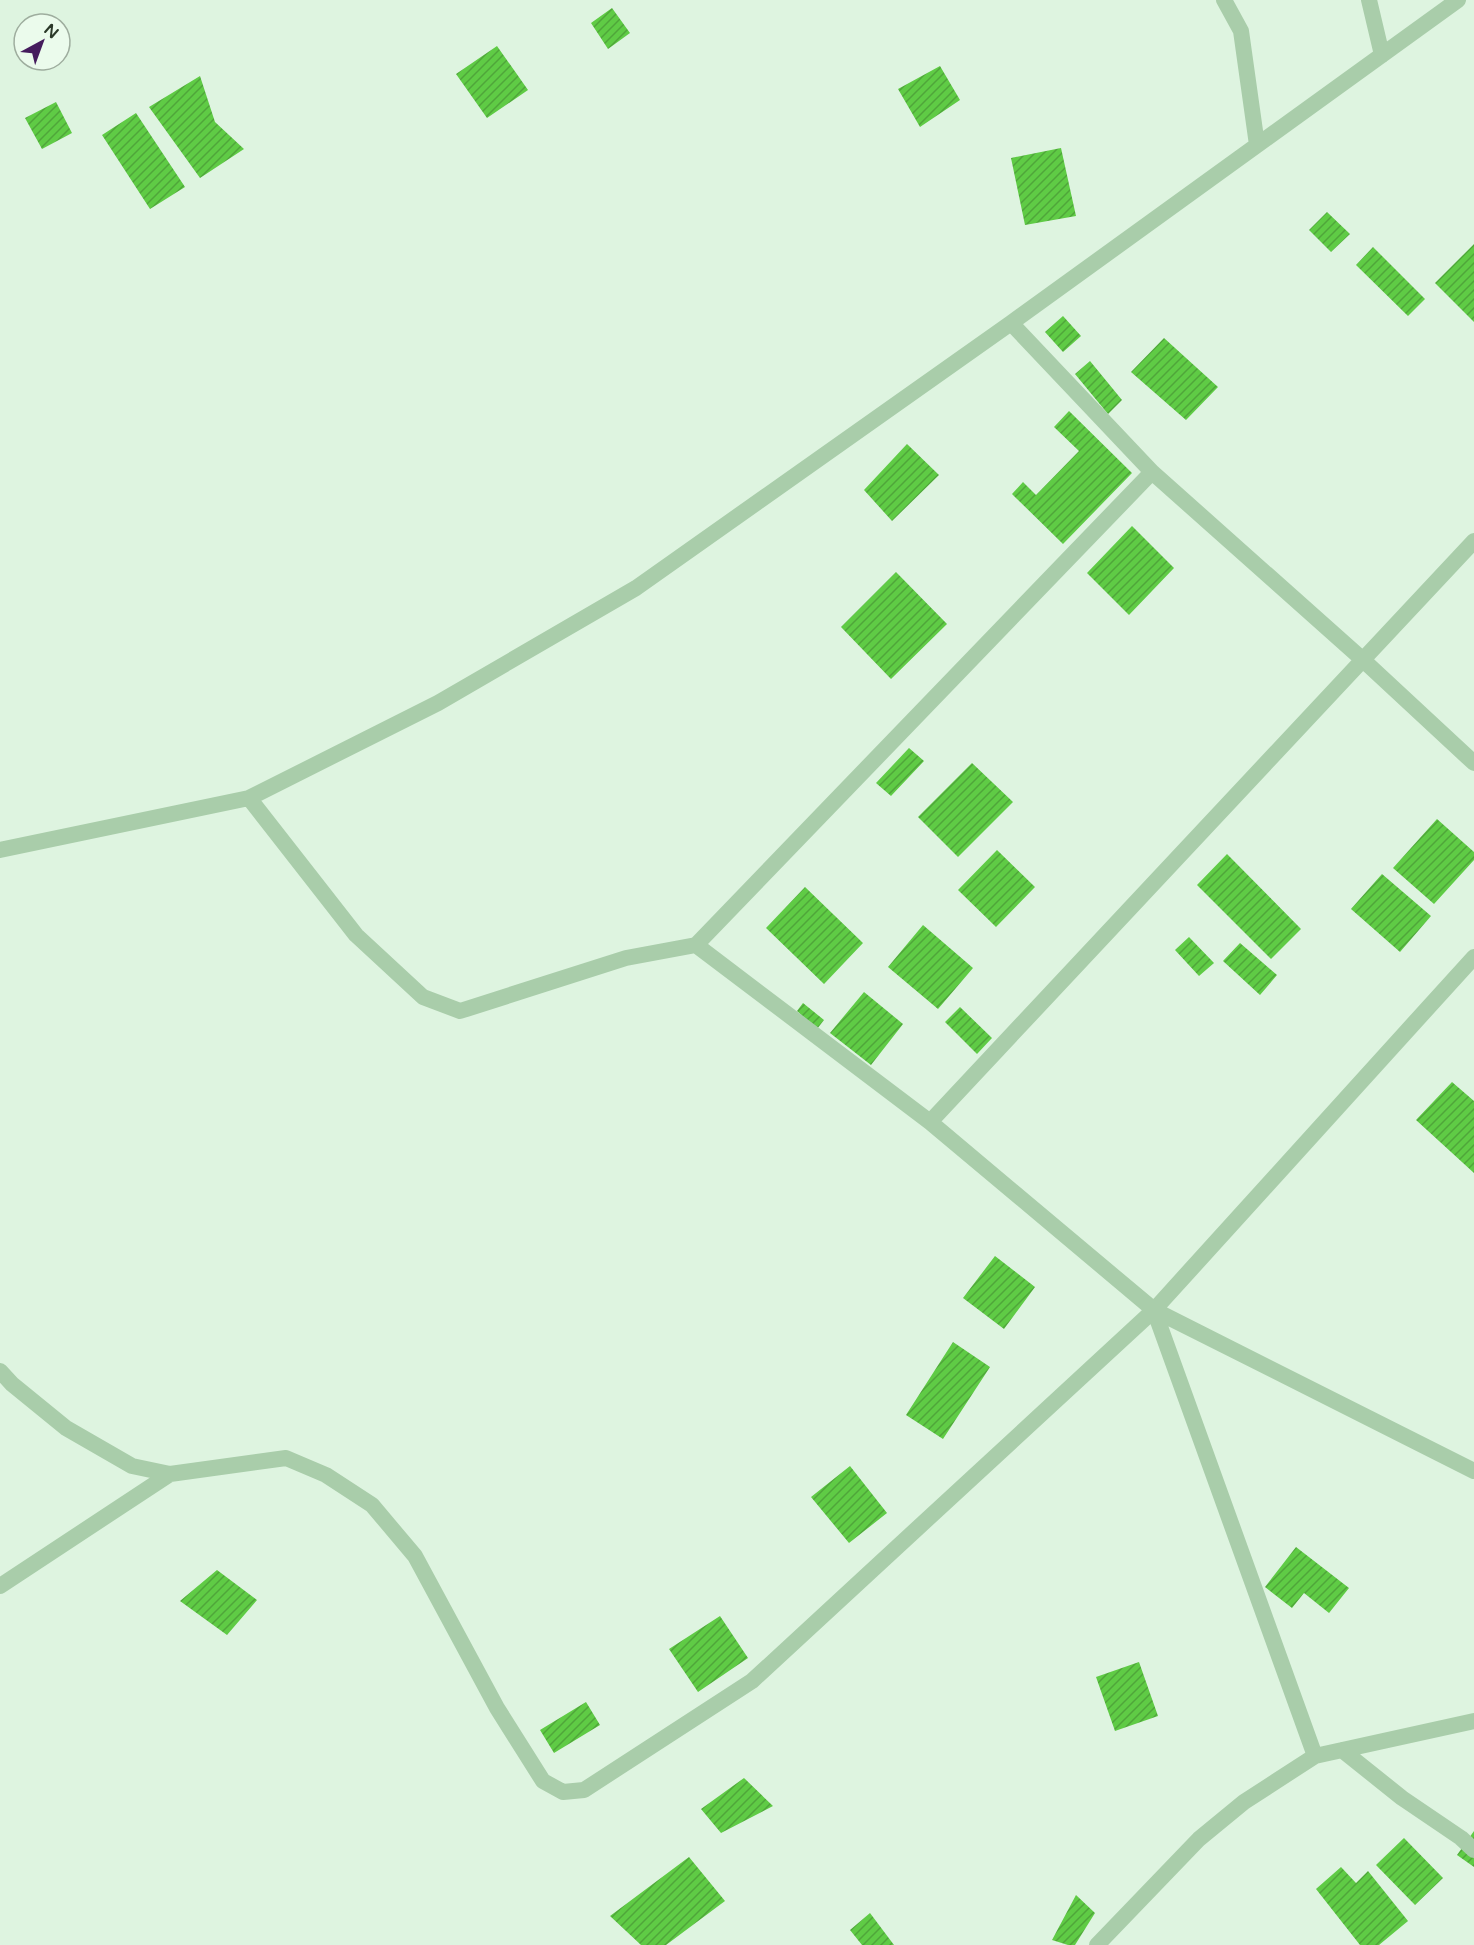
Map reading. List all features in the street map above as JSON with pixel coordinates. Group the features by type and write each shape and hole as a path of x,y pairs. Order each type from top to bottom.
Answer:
{"street":[{"path":"1224,0 1241,31 1257,145"},
{"path":"1369,0 1382,55"},
{"path":"0,850 249,798 438,703 636,588 1011,323 1458,0"},
{"path":"1011,323 1152,472 1362,659 1474,764"},
{"path":"249,798 356,935 423,997 460,1011 626,958 696,945 1152,472"},
{"path":"930,1122 1474,541"},
{"path":"696,945 930,1122 1154,1310 1474,1471"},
{"path":"0,1371 12,1384 66,1428 132,1466 170,1474 286,1458 326,1475 372,1505 415,1556 497,1708 543,1781 563,1792 584,1790 752,1681 1154,1310 1474,957"},
{"path":"1154,1310 1315,1756"},
{"path":"0,1586 170,1474"},
{"path":"1097,1945 1199,1839 1244,1802 1315,1756 1474,1720"},
{"path":"1342,1750 1402,1798 1461,1838 1474,1850"}],"building":[{"path":"612,8 630,33 608,49 591,23"},
{"path":"497,46 528,90 487,118 456,74"},
{"path":"940,66 960,100 920,127 898,89"},
{"path":"200,76 215,122 244,149 200,178 149,107"},
{"path":"56,102 72,133 42,149 25,118"},
{"path":"136,113 185,187 150,209 102,135"},
{"path":"1061,148 1076,216 1025,225 1011,158"},
{"path":"1327,212 1350,234 1331,252 1309,230"},
{"path":"1474,244 1474,322 1435,283"},
{"path":"1373,247 1425,299 1408,316 1356,265"},
{"path":"1063,316 1081,336 1063,352 1045,332"},
{"path":"1164,338 1218,387 1186,420 1131,372"},
{"path":"1090,361 1122,400 1108,414 1075,374"},
{"path":"1069,411 1132,473 1063,544 1012,494 1023,482 1036,495 1079,451 1054,427"},
{"path":"907,444 939,475 892,521 864,490"},
{"path":"1132,526 1174,568 1129,615 1087,573"},
{"path":"896,572 947,624 891,679 841,627"},
{"path":"909,748 924,761 891,796 876,783"},
{"path":"972,763 1013,802 958,857 918,817"},
{"path":"1437,819 1474,852 1474,860 1434,904 1393,868"},
{"path":"997,850 1035,887 996,927 958,890"},
{"path":"1227,854 1301,929 1271,959 1197,885"},
{"path":"1382,874 1431,916 1400,952 1351,909"},
{"path":"805,887 863,943 824,984 766,928"},
{"path":"923,925 973,968 938,1009 888,967"},
{"path":"1189,937 1214,963 1199,976 1175,950"},
{"path":"1240,943 1277,975 1260,995 1223,961"},
{"path":"864,992 903,1024 871,1065 830,1033"},
{"path":"803,1003 824,1020 817,1029 797,1011"},
{"path":"960,1007 992,1038 977,1054 945,1022"},
{"path":"1452,1082 1474,1101 1474,1173 1416,1120"},
{"path":"995,1256 1035,1287 1004,1329 963,1298"},
{"path":"953,1342 990,1367 943,1439 906,1415"},
{"path":"850,1466 887,1513 849,1543 811,1497"},
{"path":"1296,1547 1349,1588 1329,1613 1304,1593 1292,1608 1265,1587"},
{"path":"217,1570 257,1600 227,1635 180,1601"},
{"path":"720,1616 748,1658 698,1692 669,1649"},
{"path":"1139,1662 1158,1716 1115,1731 1096,1677"},
{"path":"586,1702 600,1725 554,1753 540,1730"},
{"path":"744,1778 773,1806 721,1833 701,1809"},
{"path":"1474,1831 1474,1867 1457,1855"},
{"path":"1404,1838 1443,1878 1415,1905 1376,1865"},
{"path":"689,1857 725,1901 666,1945 641,1945 610,1916"},
{"path":"1341,1867 1356,1883 1368,1871 1408,1921 1379,1945 1360,1945 1316,1889"},
{"path":"1076,1895 1095,1913 1075,1945 1052,1940"},
{"path":"870,1913 894,1945 862,1945 850,1930"}]}
